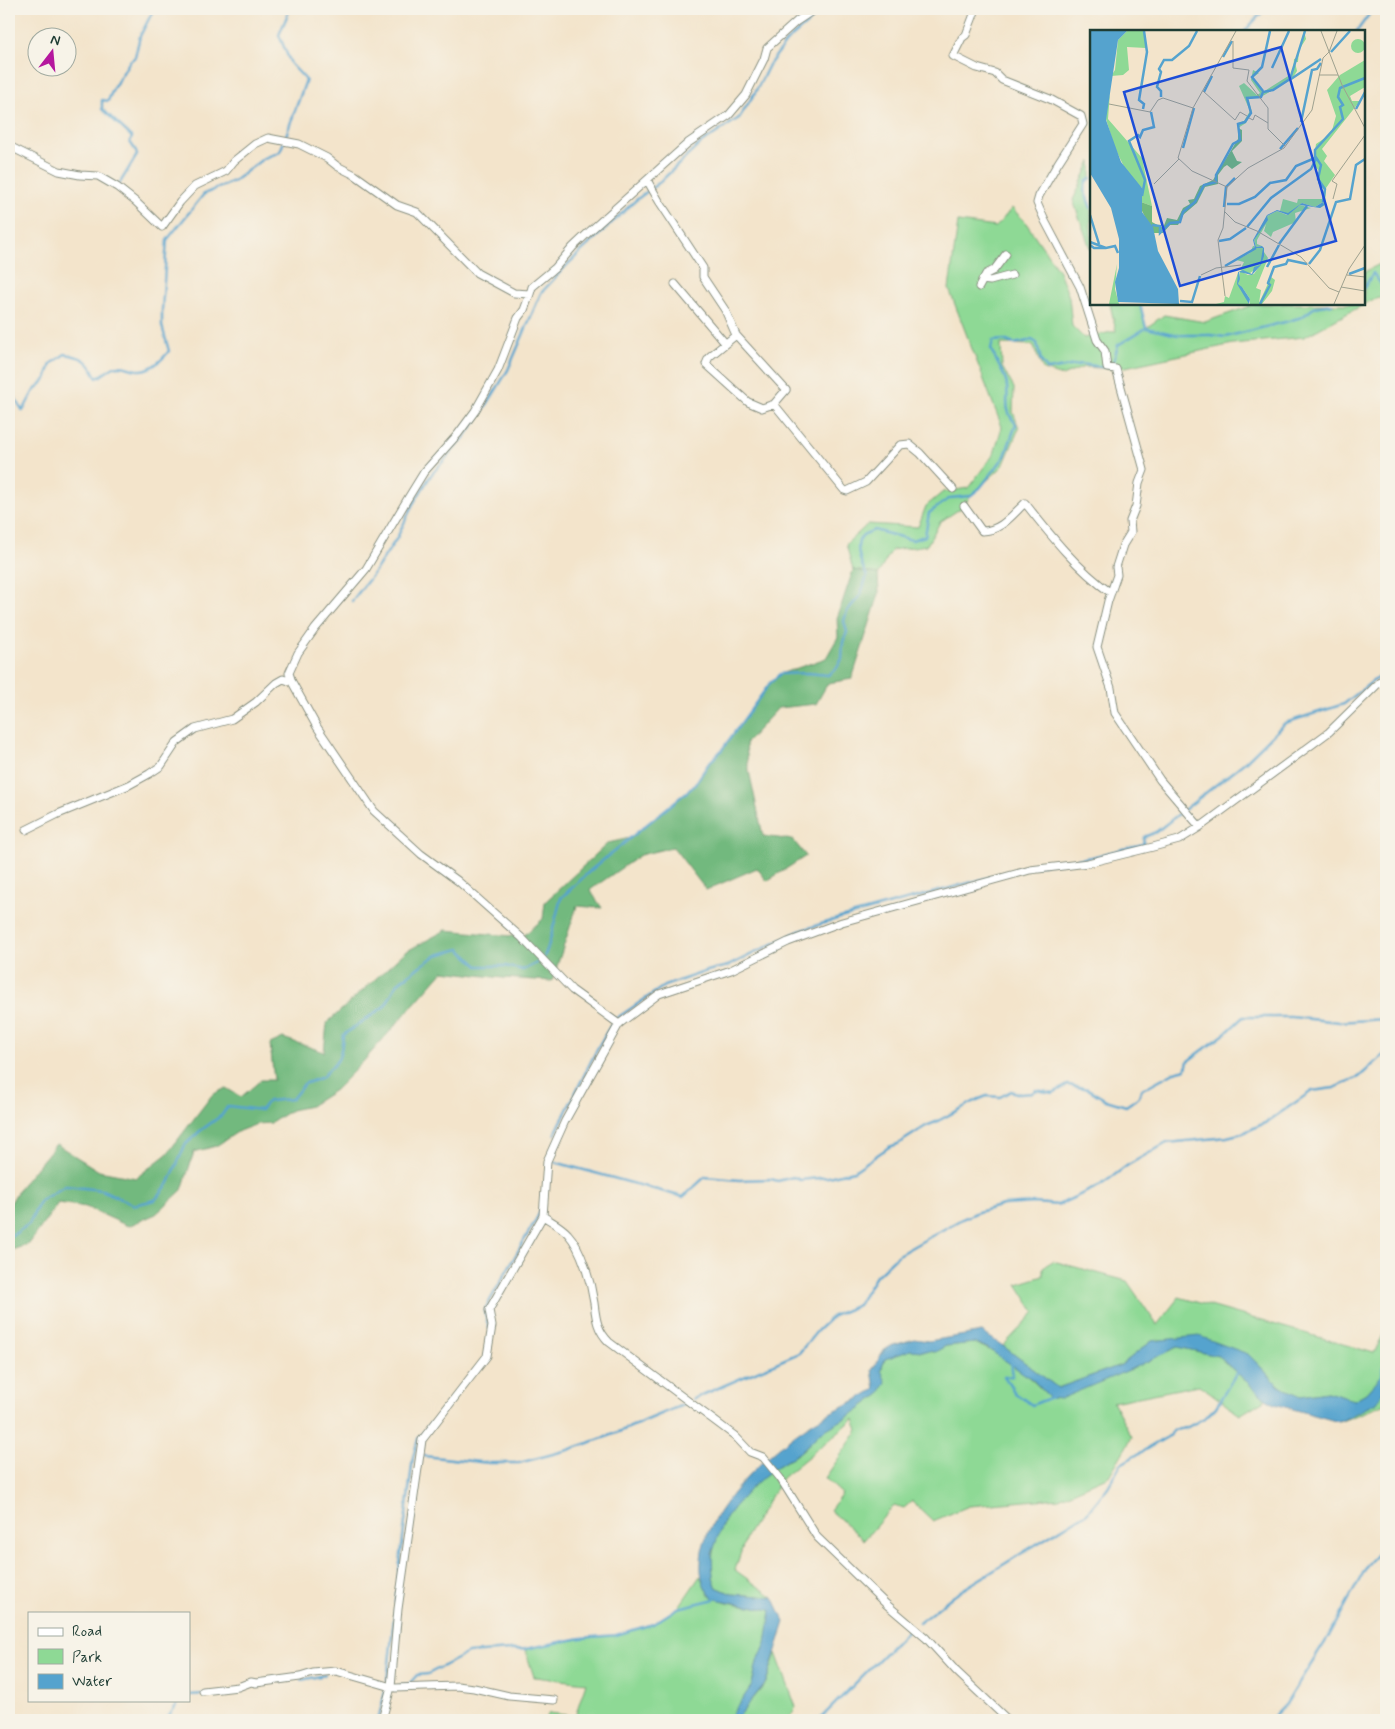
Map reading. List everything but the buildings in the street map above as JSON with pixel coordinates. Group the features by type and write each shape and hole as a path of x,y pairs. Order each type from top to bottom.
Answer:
{"street":[{"path":"619,1024 572,990 522,938 458,881 421,854 374,811 317,727 289,673 298,653 315,629 366,569 424,472 458,434 488,390 498,370 518,318 524,310 532,287 555,268 574,247 688,143 729,115 746,94 764,59 767,48 797,21 815,9"},
{"path":"976,9 966,34 953,56 977,68 995,73 1002,80 1050,99 1081,116 1083,124 1058,162 1037,203 1045,222 1080,287 1097,340 1105,351 1107,368 1116,369 1144,465 1136,506 1130,521 1131,532 1123,545 1116,567 1117,574 1097,647 1111,688 1115,713 1160,780 1200,827"},
{"path":"9,146 60,170 80,175 98,176 117,187 136,202 162,227 180,202 196,186 226,171 255,144 268,138 299,144 355,175 397,205 417,212 477,273 514,293 530,294"},
{"path":"648,180 659,201 703,268 703,277 725,310 736,335 786,390 774,404 762,408 748,402 706,364 709,357 736,335"},
{"path":"1006,254 994,270 986,274 981,284 1012,275"},
{"path":"675,284 725,343"},
{"path":"774,404 844,490 847,491 866,482 900,445 909,444 953,490"},
{"path":"964,506 982,531 991,531 998,528 1025,504 1065,552 1111,593"},
{"path":"382,1720 391,1687 398,1609 422,1440 487,1356 492,1326 489,1310 543,1216 547,1161 566,1121 619,1024 659,994 731,970 788,942 842,922 1030,870 1088,864 1179,840 1200,827 1328,732 1386,676"},
{"path":"26,830 58,814 129,785 149,774 161,766 177,742 195,729 232,718 256,702 283,679 292,682"},
{"path":"543,1216 560,1226 570,1236 581,1256 589,1277 596,1321 602,1334 609,1342 736,1436 750,1452 763,1457 776,1472 817,1537 886,1604 926,1638 957,1672 1008,1720"},
{"path":"203,1691 238,1687 251,1682 256,1683 336,1671 391,1687 457,1686 509,1696 554,1700"}],"green space":[{"path":"1090,163 1090,179 1086,182 1084,191 1090,206 1090,248 1073,200"},
{"path":"1012,208 1026,223 1059,271 1069,297 1072,326 1084,338 1116,331 1110,305 1140,305 1146,328 1164,315 1205,322 1253,305 1363,305 1304,337 1233,344 1116,369 1084,367 1062,376 1043,370 1033,345 1001,344 1002,367 1014,388 1013,412 1019,428 1003,466 970,496 964,506 940,522 927,545 892,550 878,574 853,570 846,544 868,524 918,527 926,506 943,492 968,488 994,454 1002,427 949,289 958,222 996,227"},
{"path":"1386,261 1386,297 1374,299 1365,304 1365,272"},
{"path":"853,570 878,574 879,594 852,679 828,683 816,704 778,708 746,743 748,766 763,836 793,840 806,856 767,881 757,868 706,890 673,847 640,855 590,890 602,908 577,906 552,981 443,971 362,1063 335,1090 310,1106 291,1110 271,1123 257,1124 239,1131 216,1146 194,1152 182,1190 156,1214 128,1226 86,1207 58,1203 29,1244 9,1251 9,1206 20,1187 56,1144 99,1171 136,1178 167,1154 212,1095 226,1088 241,1097 261,1080 274,1080 270,1044 283,1038 324,1052 327,1023 405,952 446,930 522,937 543,919 545,902 608,843 630,838 694,786 709,763 721,751 770,683 780,674 826,658 838,637 837,618"},
{"path":"1053,1261 1127,1281 1157,1325 1179,1297 1374,1353 1386,1329 1386,1404 1339,1422 1376,1403 1381,1377 1366,1393 1354,1400 1327,1392 1301,1396 1279,1386 1248,1354 1161,1340 1152,1341 1121,1365 1058,1388 1003,1346 1035,1312 1017,1284 1043,1276 1043,1267"},
{"path":"974,1343 995,1353 1015,1366 1050,1398 1129,1370 1178,1347 1218,1356 1266,1399 1240,1415 1199,1385 1113,1402 1132,1437 1109,1476 1059,1498 969,1506 933,1521 912,1501 904,1508 894,1505 864,1540 830,1510 842,1494 825,1478 858,1430 854,1419 782,1478 746,1537 735,1570 773,1597 732,1594 716,1587 712,1570 713,1553 724,1521 734,1507 758,1481 800,1452 822,1431 880,1394 881,1370 885,1359 911,1350 935,1352 946,1346"},
{"path":"700,1576 709,1595 727,1602 772,1610 766,1644 757,1662 752,1686 728,1720 545,1720 549,1713 575,1716 586,1683 534,1677 525,1649 581,1638 616,1635 653,1624 678,1608"},
{"path":"776,1653 796,1707 788,1720 736,1720 766,1683"}],"water":[{"path":"982,1332 1058,1388 1121,1365 1152,1341 1199,1336 1248,1354 1279,1386 1301,1396 1327,1392 1354,1400 1366,1393 1381,1376 1384,1390 1376,1403 1339,1422 1275,1404 1266,1399 1218,1356 1178,1347 1060,1399 1050,1398 1033,1380 987,1348 974,1343 946,1346 935,1352 911,1350 885,1359 881,1370 886,1382 880,1394 851,1415 820,1433 800,1452 770,1471 733,1508 722,1525 712,1554 713,1577 716,1587 732,1594 773,1597 785,1622 766,1682 736,1720 728,1720 752,1685 757,1662 766,1644 771,1610 715,1599 708,1592 702,1577 701,1562 704,1543 713,1522 743,1482 780,1446 815,1421 875,1389 872,1370 885,1349 914,1339 929,1341"}],"waterway":[{"path":"118,186 137,155 130,142 132,137 102,109 102,100 108,101 114,87 130,61 135,57 140,36 154,9"},
{"path":"9,388 23,411 33,392 46,379 51,364 65,354 85,361 97,378 117,366 138,370 149,368 160,361 169,351 162,326 167,240 204,194 234,181 264,158 280,152 306,80 291,64 279,35 290,9"},
{"path":"352,601 397,538 413,504 431,475 465,437 485,408 508,370 541,293 569,263 636,200 660,182 700,144 739,118 769,65 787,41 824,9"},
{"path":"1246,30 1265,9"},
{"path":"1358,30 1373,9"},
{"path":"1090,179 1086,182 1084,190 1090,205"},
{"path":"1365,286 1373,273 1383,287 1386,287"},
{"path":"1140,305 1146,328"},
{"path":"9,1236 29,1224 40,1201 65,1186 102,1190 134,1205 155,1200 169,1183 185,1145 222,1115 228,1106 261,1110 268,1101 292,1099 304,1084 323,1077 339,1058 343,1035 385,1006 397,984 437,955 460,949 478,966 505,966 523,970 543,960 561,898 591,870 694,786 709,763 721,751 770,683 780,674 808,673 828,675 836,669 842,659 843,642 847,632 844,621 847,611 860,596 867,576 858,550 858,544 863,535 874,530 912,540 925,536 929,513 950,498 970,496 980,488 1005,456 1016,424 1011,418 1007,407 1007,385 991,349 993,341 1004,340 1014,344 1032,340 1037,343 1041,361 1048,370 1081,364 1102,367 1112,366 1118,345 1146,328 1178,335 1225,337 1302,317 1315,307 1326,305"},
{"path":"555,1134 598,1047 614,1020 664,986 728,966 799,931 840,918 1031,866 1092,857 1143,844 1144,837 1156,832 1245,762 1285,723 1344,704 1383,673 1386,667"},
{"path":"551,1161 683,1197 705,1177 739,1180 771,1179 778,1181 793,1177 800,1180 828,1177 854,1171 889,1147 898,1144 926,1126 987,1096 1000,1097 1011,1091 1020,1094 1032,1093 1036,1090 1053,1093 1068,1085 1088,1089 1106,1100 1126,1106 1139,1097 1141,1090 1174,1072 1186,1069 1188,1061 1226,1033 1243,1017 1291,1017 1339,1022 1384,1019 1386,1017"},
{"path":"693,1399 799,1353 818,1330 833,1316 858,1305 876,1276 898,1255 960,1220 978,1212 1003,1205 1035,1203 1058,1205 1101,1185 1128,1165 1167,1143 1227,1137 1243,1133 1267,1122 1312,1091 1334,1088 1359,1077 1386,1053"},
{"path":"489,1328 484,1311 539,1214 541,1207"},
{"path":"1381,1380 1386,1357"},
{"path":"1011,1362 1013,1376 1004,1377 1015,1393 1032,1405 1052,1397"},
{"path":"919,1623 954,1595 1087,1513 1108,1487 1121,1464 1169,1436 1174,1430 1186,1428 1206,1417 1216,1407 1238,1370"},
{"path":"424,1456 489,1463 519,1463 568,1450 609,1436 685,1404"},
{"path":"395,1603 413,1457 418,1439 431,1423"},
{"path":"1271,1720 1286,1704 1329,1636 1368,1564 1386,1544"},
{"path":"400,1685 409,1684 417,1675 428,1674 468,1653 525,1649 581,1638 616,1635 653,1624 678,1608 715,1599 715,1597"},
{"path":"387,1681 395,1609"},
{"path":"819,1720 909,1629"},
{"path":"301,1680 325,1675"},
{"path":"378,1720 386,1688"},
{"path":"190,1695 205,1694"},
{"path":"166,1720 179,1702"}]}
